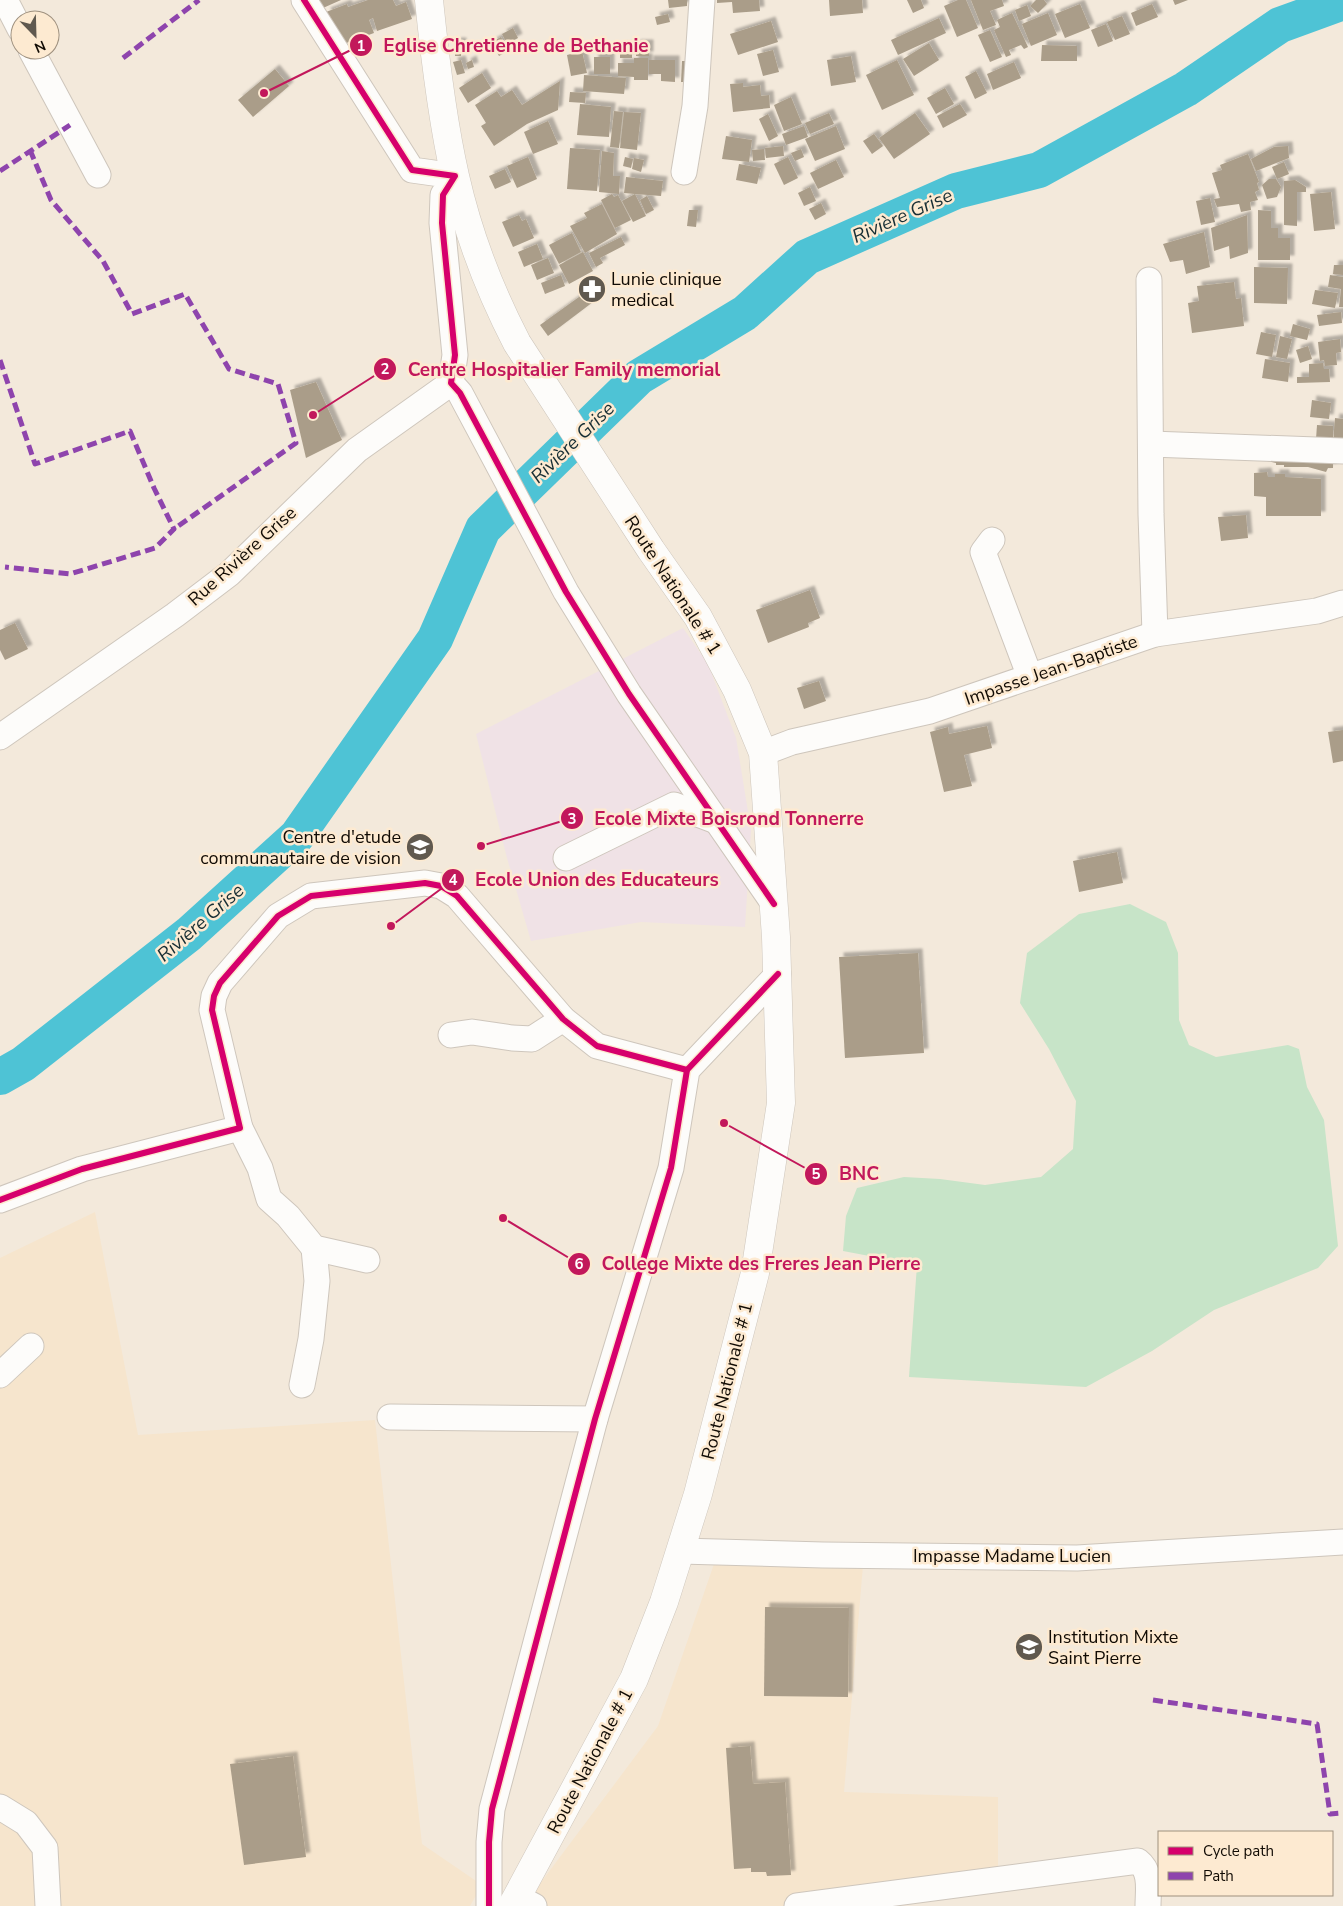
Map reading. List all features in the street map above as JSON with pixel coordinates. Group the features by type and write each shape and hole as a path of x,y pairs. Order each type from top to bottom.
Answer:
{"main road":[{"name":"Route Nationale # 1","path":"429,0 436,62 455,176 471,232 500,310 517,343 651,550 698,617 737,690 763,753 778,974 781,1103 755,1273 700,1485 664,1602 634,1679 521,1903"}],"street":[{"path":"304,0 412,170 455,176 444,195 442,223 455,356 456,388 566,592 629,694 774,904"},
{"path":"684,172 695,106 702,0"},
{"path":"36,60 98,175"},
{"path":"1149,280 1155,634"},
{"name":"Rue Rivière Grise","path":"0,737 175,615 229,574 357,450 456,388"},
{"path":"1151,444 1343,451"},
{"path":"992,540 983,552 1030,677"},
{"name":"Impasse Jean-Baptiste","path":"763,753 792,742 930,711 1155,634 1317,611 1343,603"},
{"path":"566,858 674,806 719,822"},
{"path":"302,1385 311,1339 317,1280 314,1248 293,1221 269,1199 260,1168 240,1128 212,1010 214,996 220,983 278,916 311,896 425,883 441,886 457,896 563,1019 597,1046 687,1070"},
{"path":"489,1906 489,1842 492,1809 595,1418 670,1168 687,1070 778,974"},
{"path":"451,1035 472,1032 532,1040 563,1019"},
{"path":"0,1200 82,1169 240,1128"},
{"path":"314,1248 367,1260"},
{"path":"0,1375 31,1346"},
{"path":"390,1417 595,1418"},
{"name":"Impasse Madame Lucien","path":"680,1551 1077,1558 1343,1542"},
{"path":"0,1807 26,1823 46,1848 48,1906"},
{"path":"797,1906 1138,1861 1144,1866 1148,1874 1148,1906"}],"shaded area":[{"path":"683,628 708,664 736,738 751,830 745,927 641,922 531,941 507,858 476,734"},
{"path":"95,1212 138,1435 375,1420 422,1844 482,1885 470,1906 0,1906 0,1258"},
{"path":"714,1564 863,1565 844,1792 998,1797 998,1884 882,1906 548,1906 533,1893 658,1726"}],"green space":[{"path":"1130,904 1166,922 1178,953 1179,1020 1189,1045 1216,1057 1288,1045 1299,1049 1307,1087 1324,1120 1338,1246 1318,1268 1214,1310 1152,1351 1086,1387 909,1377 917,1265 843,1251 846,1216 857,1188 904,1177 940,1179 985,1185 1041,1177 1073,1149 1076,1101 1049,1049 1020,1003 1027,953 1079,914"}],"building":[{"path":"319,0 341,0 323,8"},
{"path":"368,0 393,0 396,6 406,2 412,19 377,31 373,18 369,20 374,33 338,46 326,12 347,4 348,7"},
{"path":"668,0 687,0 687,6 669,8"},
{"path":"717,0 759,0 760,11 733,13 732,2 717,3"},
{"path":"829,0 862,0 863,13 830,16"},
{"path":"907,0 921,0 924,8 913,13"},
{"path":"958,0 966,0 978,28 957,37 944,6"},
{"path":"971,0 1002,0 1004,6 990,11 996,25 983,30"},
{"path":"1036,0 1044,0 1047,4 1038,13 1030,6"},
{"path":"1173,0 1188,0 1175,5"},
{"path":"1080,4 1090,28 1065,38 1055,14"},
{"path":"1152,4 1158,17 1136,26 1131,13"},
{"path":"1027,5 1031,16 1019,21 1015,10"},
{"path":"1012,13 1028,47 1024,49 1021,45 1009,50 1011,55 1006,57 994,30 1000,27 997,20"},
{"path":"1048,13 1057,35 1031,46 1022,24"},
{"path":"668,14 670,22 657,25 655,17"},
{"path":"1122,16 1130,34 1115,40 1107,22"},
{"path":"939,18 946,33 898,55 891,40"},
{"path":"771,21 778,42 738,55 730,34"},
{"path":"1106,24 1113,41 1098,47 1091,30"},
{"path":"513,28 518,38 507,44 502,34"},
{"path":"990,30 1002,57 990,62 978,35"},
{"path":"501,37 508,51 499,56 492,42"},
{"path":"456,42 462,42 461,56 455,56"},
{"path":"929,43 939,60 914,76 903,59"},
{"path":"636,44 649,44 649,56 636,56"},
{"path":"1042,45 1077,46 1077,61 1041,61"},
{"path":"620,46 632,46 632,58 620,58"},
{"path":"355,48 357,53 345,58 343,52"},
{"path":"773,50 779,72 763,76 757,54"},
{"path":"582,51 587,73 571,76 567,55"},
{"path":"851,56 856,82 831,86 827,60"},
{"path":"594,57 610,57 610,74 594,74"},
{"path":"634,58 648,58 648,80 634,80 634,77 618,76 618,63 634,63"},
{"path":"461,60 465,73 457,75 453,62"},
{"path":"472,60 474,67 468,69 466,63"},
{"path":"649,60 675,60 675,82 661,81 661,74 649,74"},
{"path":"897,60 914,95 882,110 866,75"},
{"path":"682,61 694,61 694,82 681,82"},
{"path":"1014,62 1021,78 993,90 987,74"},
{"path":"275,69 289,86 253,117 238,100"},
{"path":"976,71 987,93 975,99 965,77"},
{"path":"482,73 491,88 468,103 459,88"},
{"path":"584,75 626,78 624,94 583,91"},
{"path":"560,81 558,110 527,124 494,146 481,126 486,123 475,105 497,91 501,97 512,90 522,105"},
{"path":"743,83 743,87 760,85 761,96 769,95 770,108 733,112 730,84"},
{"path":"945,88 954,104 936,114 927,98"},
{"path":"570,92 586,93 585,103 569,102"},
{"path":"791,97 802,124 784,131 774,105"},
{"path":"580,104 611,107 609,137 577,135"},
{"path":"960,104 967,115 943,128 937,116"},
{"path":"614,111 623,112 619,148 610,147"},
{"path":"624,112 641,113 637,150 620,148"},
{"path":"829,113 834,124 810,134 805,123"},
{"path":"915,113 930,134 894,159 879,138"},
{"path":"768,114 778,136 769,141 759,119"},
{"path":"548,121 558,144 533,154 524,132"},
{"path":"804,126 808,137 786,145 782,134"},
{"path":"836,126 845,149 815,161 805,139"},
{"path":"874,134 883,146 872,154 863,141"},
{"path":"726,136 752,140 749,162 722,159"},
{"path":"783,146 784,156 766,158 765,148"},
{"path":"1288,146 1289,158 1256,171 1251,159 1274,147"},
{"path":"570,148 600,150 597,191 567,189"},
{"path":"764,149 765,160 753,161 752,150"},
{"path":"801,149 804,157 795,161 791,153"},
{"path":"602,151 614,153 613,176 620,176 619,194 599,192"},
{"path":"1248,154 1259,182 1257,183 1259,190 1255,192 1258,200 1250,202 1251,210 1241,212 1239,204 1217,207 1214,199 1220,198 1212,173 1222,170 1220,165"},
{"path":"528,157 537,179 517,188 507,166"},
{"path":"625,157 633,159 631,168 623,166"},
{"path":"788,157 798,178 784,185 774,164"},
{"path":"634,158 644,160 641,172 632,169"},
{"path":"836,160 844,177 818,189 810,173"},
{"path":"1284,162 1289,174 1277,179 1272,167"},
{"path":"739,164 761,168 757,184 736,180"},
{"path":"505,169 511,182 495,189 489,176"},
{"path":"626,177 663,181 661,196 624,193"},
{"path":"1269,179 1276,179 1281,187 1277,197 1267,199 1262,185"},
{"path":"1295,180 1306,187 1306,192 1297,192 1297,226 1284,225 1284,181"},
{"path":"810,187 816,201 804,206 798,193"},
{"path":"1331,192 1335,229 1314,231 1310,194"},
{"path":"612,194 614,197 618,195 631,220 615,228 601,200"},
{"path":"635,194 646,216 633,222 622,201"},
{"path":"647,196 654,210 646,214 640,200"},
{"path":"1210,198 1215,222 1201,225 1196,201"},
{"path":"821,203 826,214 815,220 809,209"},
{"path":"602,204 617,234 585,253 570,226 587,218 584,213"},
{"path":"689,210 698,210 696,227 687,226"},
{"path":"1258,210 1271,211 1271,228 1278,228 1278,238 1290,238 1290,260 1258,260"},
{"path":"519,215 522,221 526,219 534,238 513,247 502,222"},
{"path":"1247,215 1248,253 1230,259 1229,246 1214,251 1211,228"},
{"path":"1204,232 1210,267 1186,274 1183,260 1170,262 1163,244"},
{"path":"572,233 581,252 559,264 549,245"},
{"path":"621,237 625,245 600,258 603,263 596,267 589,253"},
{"path":"537,244 543,259 524,267 518,252"},
{"path":"583,252 593,271 569,284 559,265"},
{"path":"548,258 554,273 537,280 531,265"},
{"path":"1334,265 1343,265 1343,275 1333,274"},
{"path":"1254,267 1288,268 1287,304 1254,303"},
{"path":"561,275 565,286 545,294 541,283"},
{"path":"1330,275 1343,277 1343,307 1339,307 1341,289 1328,287"},
{"path":"1234,282 1236,299 1241,298 1244,326 1192,333 1188,303 1199,301 1197,286"},
{"path":"1315,290 1338,293 1335,308 1312,304"},
{"path":"586,292 593,302 548,336 540,325"},
{"path":"1341,312 1342,323 1319,326 1317,315"},
{"path":"1293,324 1310,329 1307,340 1290,336"},
{"path":"1261,332 1276,335 1272,357 1256,354"},
{"path":"1280,336 1292,339 1287,359 1276,357"},
{"path":"1340,339 1341,352 1336,353 1337,365 1325,366 1324,360 1320,361 1318,342"},
{"path":"1308,346 1312,359 1300,363 1296,350"},
{"path":"1265,359 1290,363 1288,382 1262,378"},
{"path":"1323,363 1324,369 1329,369 1330,382 1297,383 1297,377 1309,377 1309,364"},
{"path":"316,382 342,440 306,458 290,390"},
{"path":"1312,400 1331,403 1329,419 1310,417"},
{"path":"1335,418 1343,419 1343,443 1333,443"},
{"path":"1317,425 1333,426 1333,440 1316,439"},
{"path":"1268,455 1333,455 1333,468 1328,468 1326,472 1308,467 1284,467 1284,465 1276,465 1276,463 1267,461"},
{"path":"1267,472 1268,477 1275,477 1275,474 1285,474 1285,477 1321,479 1321,516 1266,516 1266,497 1254,496 1254,473"},
{"path":"1246,515 1248,538 1221,541 1218,517"},
{"path":"810,590 820,618 808,623 809,627 768,643 756,610"},
{"path":"15,623 28,649 5,660 0,650 0,630"},
{"path":"819,681 826,701 804,709 797,688"},
{"path":"987,726 992,748 964,755 972,786 944,792 930,732 948,727 949,734"},
{"path":"1343,730 1343,761 1333,763 1328,732"},
{"path":"1117,852 1123,883 1079,892 1073,861"},
{"path":"918,953 924,1053 845,1058 839,957"},
{"path":"765,1607 849,1608 848,1697 764,1696"},
{"path":"750,1746 753,1784 785,1782 791,1875 767,1876 766,1872 751,1872 751,1868 734,1869 726,1748"},
{"path":"293,1756 306,1857 244,1865 230,1764"}],"waterway":[{"name":"Rivière Grise","path":"0,1077 23,1064 189,934 297,836 435,639 483,529 639,377 745,313 807,257 956,191 1039,170 1186,89 1280,25 1343,2"}],"marked path":[{"path":"123,58 199,0"},
{"path":"0,171 70,125"},
{"path":"30,150 51,200 103,261 132,314 185,294 229,369 278,384 296,443 174,529"},
{"path":"0,360 35,464 130,431 174,529 155,548 70,574 5,567"},
{"path":"1153,1700 1317,1724 1330,1814 1343,1813"}],"cycle path":[{"path":"304,0 412,170 455,176 443,195 442,223 455,355 451,383 460,393 566,592 629,694 774,904"},
{"path":"0,1200 82,1169 240,1128 212,1010 214,996 220,983 278,916 311,896 425,883 441,886 457,896 563,1019 597,1046 687,1070"},
{"path":"489,1906 489,1842 492,1809 595,1419 671,1168 687,1070 778,974"}],"place":[{"name":"Eglise Chretienne de Bethanie","path":"264,93"},
{"name":"Lunie clinique medical","path":"592,289"},
{"name":"Centre Hospitalier Family memorial","path":"313,415"},
{"name":"Ecole Mixte Boisrond Tonnerre","path":"481,846"},
{"name":"Centre d'etude communautaire de vision","path":"420,847"},
{"name":"Ecole Union des Educateurs","path":"391,926"},
{"name":"BNC","path":"724,1123"},
{"name":"College Mixte des Freres Jean Pierre","path":"503,1218"},
{"name":"Institution Mixte Saint Pierre","path":"1029,1647"}]}
